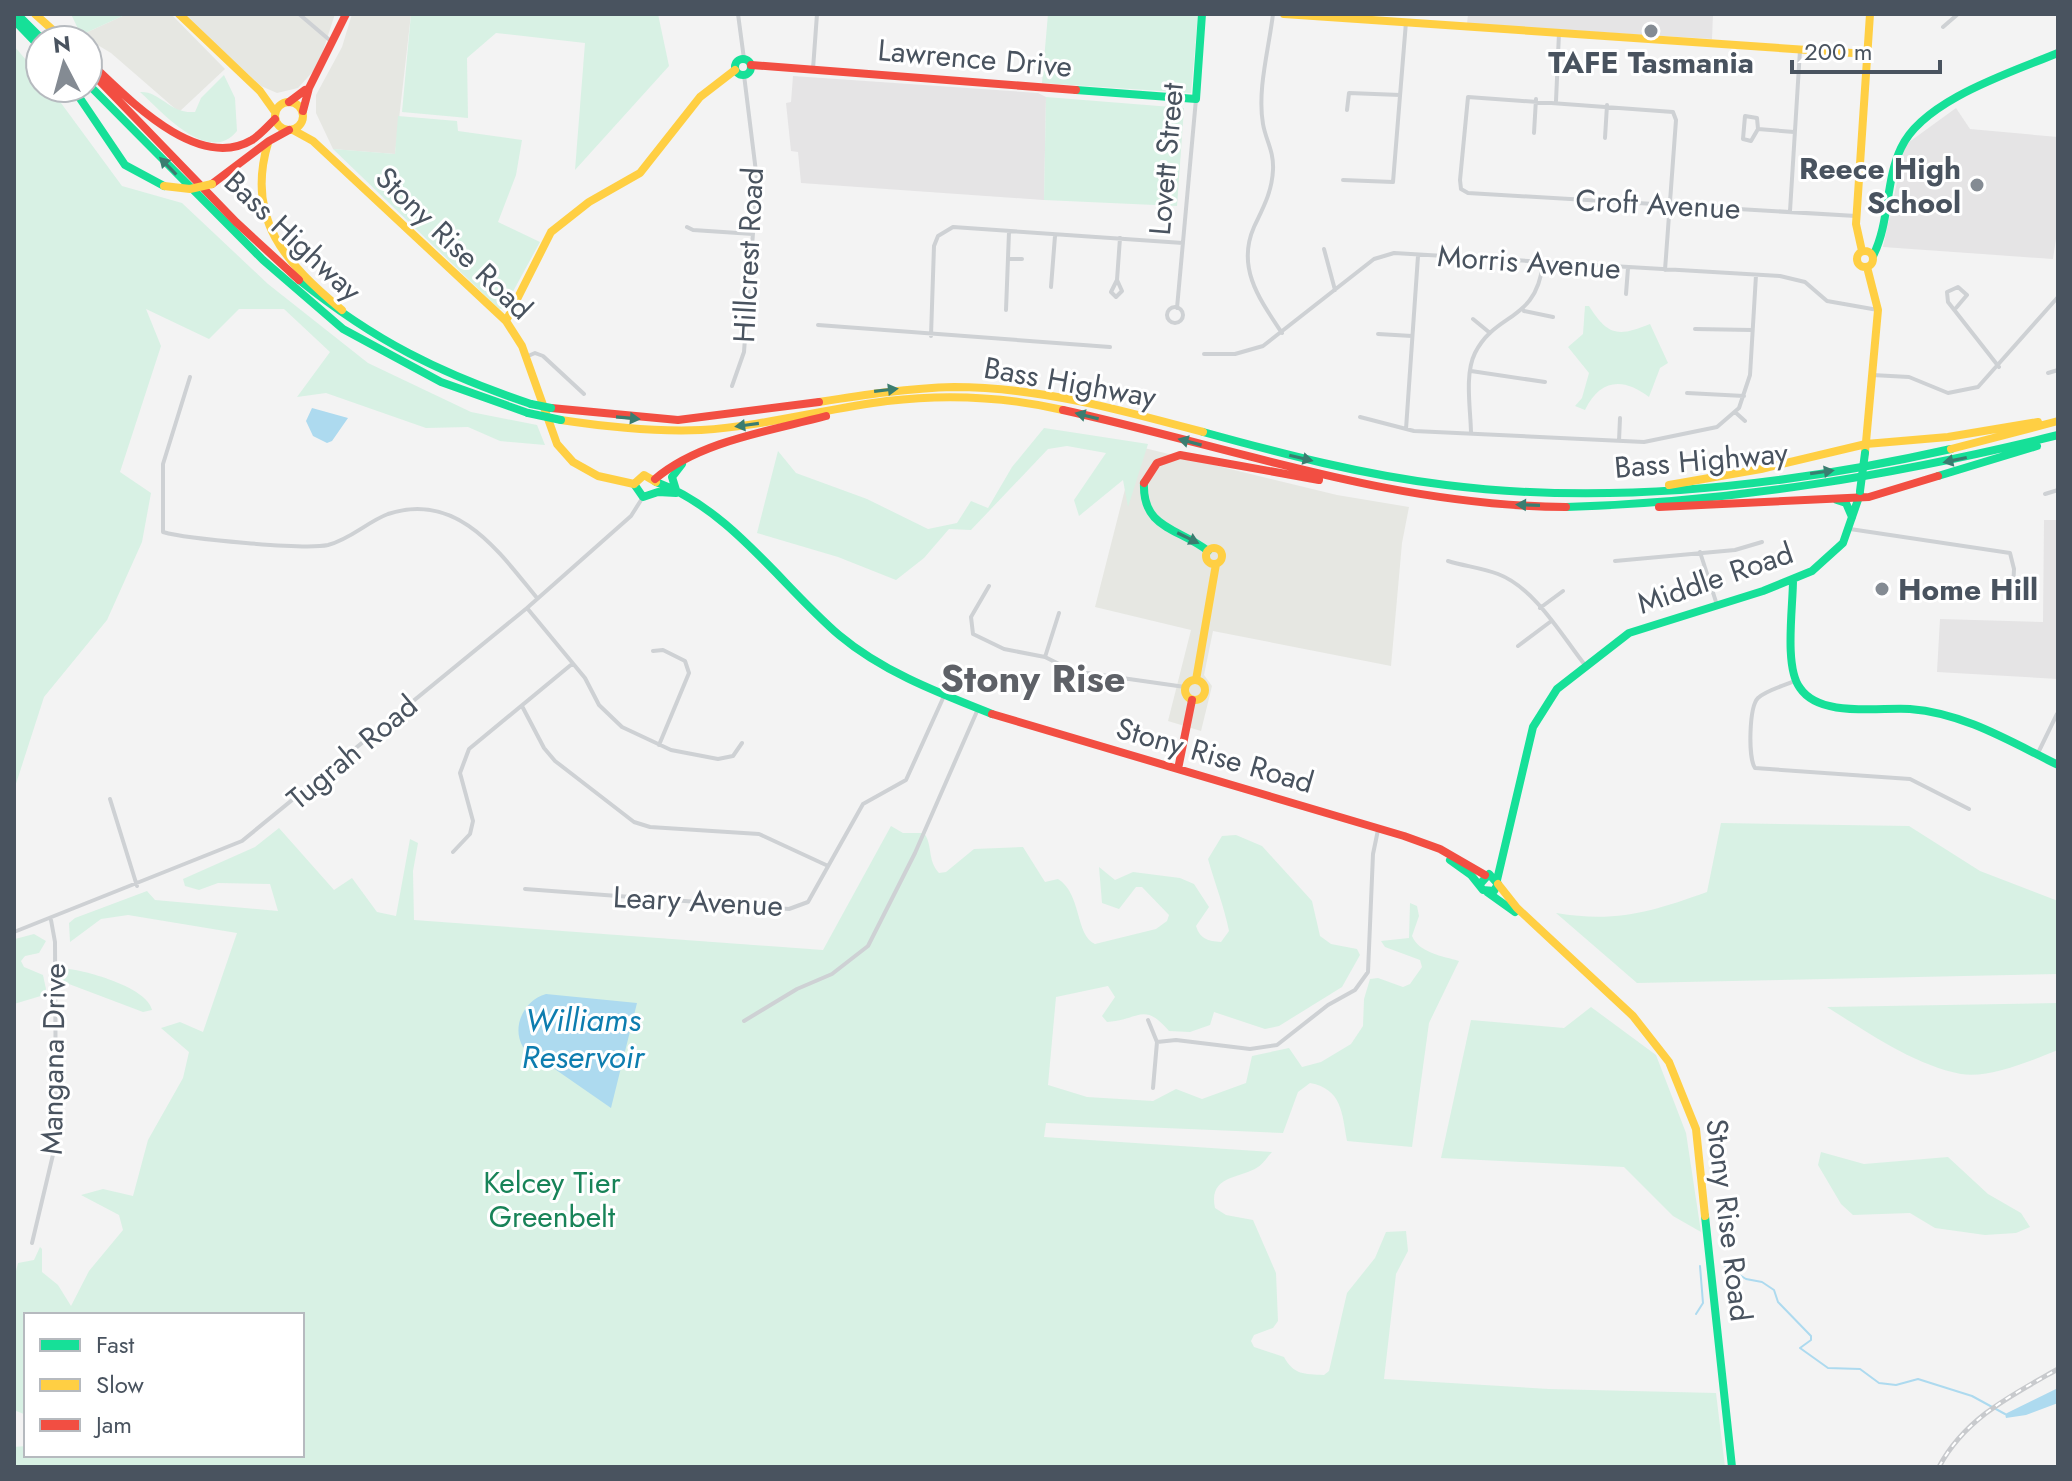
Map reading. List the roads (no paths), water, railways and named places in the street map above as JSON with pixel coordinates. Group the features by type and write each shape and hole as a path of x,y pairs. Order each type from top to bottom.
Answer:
{"main road":[{"path":"179,14 260,91 279,126 291,130"},
{"path":"84,104 125,165 164,186 190,189 212,184 226,178 268,143 291,130 303,116 305,94 335,45 346,14"},
{"name":"Lovett Street","path":"1196,99 1202,14"},
{"path":"1284,14 1355,16 1867,54"},
{"path":"1870,14 1856,216 1862,251 1873,256"},
{"path":"1867,267 1882,233 1900,149 1908,136 1960,94 2058,53"},
{"path":"506,321 551,232 589,202 640,173 700,97 735,70 737,62 747,62 744,75 735,70"},
{"name":"Lawrence Drive","path":"747,62 1196,99"},
{"path":"104,74 152,115 196,145 231,151 249,145 286,102 312,83"},
{"name":"Bass Highway","path":"104,85 301,285 389,347 456,380 561,420 630,430 691,431 885,402 957,398 1046,407 1356,484 1462,501 1554,506 1651,503 1831,483 1993,452 2058,436"},
{"path":"260,91 298,105 303,116"},
{"name":"Bass Highway","path":"104,100 263,260 343,329 441,382 530,408 633,419 696,419 897,388 994,389 1097,406 1268,451 1396,479 1475,489 1605,493 1696,489 1853,468 2014,434 2058,420"},
{"name":"Stony Rise Road","path":"303,116 313,141"},
{"name":"Stony Rise Road","path":"291,130 313,141 506,321 528,356 546,426 563,453 588,472 634,484"},
{"path":"268,143 259,162 258,184 267,221 278,245 304,277 389,347"},
{"name":"Middle Road","path":"1498,882 1533,727 1557,689 1629,633 1793,580 1826,561 1852,525 1865,448 1878,310 1867,267 1857,260 1862,251"},
{"path":"654,493 655,481 663,469 707,451 885,402"},
{"path":"1605,493 1761,469 1881,443 2058,420"},
{"path":"1866,429 1881,443"},
{"path":"1554,506 1635,509 1835,499 1950,474 2058,436"},
{"path":"1196,680 1204,685 1205,692 1199,700 1192,700 1186,697 1185,687 1196,680 1216,564 1222,559 1221,553 1215,548 1208,551 1190,537 1155,523 1144,503 1144,483 1149,472 1165,458 1189,455 1304,478 1356,484"},
{"path":"655,481 644,475 634,484 637,493 643,497 654,493 679,493 672,478 685,460"},
{"name":"Stony Rise Road","path":"655,481 702,508 842,637 878,661 944,696 978,709 1425,843 1498,882 1548,938"},
{"path":"1835,499 1846,503 1852,525"},
{"path":"1793,580 1794,681 1801,691 1818,701 1952,716 2058,765"},
{"path":"1178,769 1192,700"},
{"name":"Stony Rise Road","path":"1425,843 1548,938 1648,1029 1667,1054 1689,1102 1696,1129 1732,1467"},
{"name":"Middle Road","path":"1480,884 1502,858"},
{"path":"1487,892 1494,891 1498,882"}],"street":[{"path":"299,14 335,45"},
{"path":"738,14 747,62"},
{"path":"813,69 817,14"},
{"path":"1273,14 1262,106 1263,125 1274,151 1272,186 1248,243 1247,259 1255,290 1282,333"},
{"path":"1434,24 1435,14"},
{"path":"1943,27 1958,14"},
{"path":"1343,180 1393,182 1406,22"},
{"path":"1556,101 1559,33"},
{"path":"1790,211 1800,50"},
{"name":"Hillcrest Road","path":"732,386 744,352 757,180 744,75"},
{"path":"1347,110 1349,93 1400,95"},
{"name":"Croft Avenue","path":"1536,99 1468,97 1461,189 1468,193 1856,216"},
{"name":"Lovett Street","path":"1177,308 1196,99"},
{"path":"1534,133 1536,99 1673,112 1676,120 1665,270"},
{"path":"1605,138 1607,105"},
{"path":"1745,116 1757,118 1758,129 1751,141 1743,139 1745,116"},
{"path":"1758,129 1794,132"},
{"path":"687,227 753,234"},
{"path":"931,336 934,246 938,236 953,227 1183,243"},
{"path":"1006,310 1009,232"},
{"path":"1051,287 1055,236"},
{"path":"1117,280 1120,238"},
{"path":"1324,249 1335,290"},
{"path":"1406,429 1418,254"},
{"name":"Morris Avenue","path":"1204,354 1235,354 1263,346 1382,255 1418,254 1756,275 1805,282 1827,301 1878,310"},
{"path":"1008,259 1022,259"},
{"path":"1471,434 1474,355 1490,333 1523,311 1541,281 1543,263"},
{"path":"1626,294 1628,268"},
{"path":"1360,417 1406,429 1644,442 1717,427 1735,412 1750,375 1756,275"},
{"path":"1956,308 1967,295 1964,289 1952,288 1946,297 1980,346 1999,367"},
{"path":"1872,375 1909,377 1948,393 1978,387 1999,367 2051,300 2058,297"},
{"path":"1523,311 1553,317"},
{"path":"1473,319 1490,333"},
{"path":"818,325 931,336 1110,347"},
{"path":"1695,329 1752,330"},
{"path":"1378,334 1412,336"},
{"path":"528,356 535,353 543,356 584,394"},
{"path":"2048,373 2058,370"},
{"path":"1471,371 1545,382"},
{"path":"190,377 163,464 163,532 314,546 341,541 388,514 415,510 440,512 463,520 483,535 537,598"},
{"path":"1687,393 1744,396"},
{"path":"1735,412 1745,421"},
{"path":"1619,441 1620,418"},
{"path":"2045,494 2058,490"},
{"name":"Tugrah Road","path":"14,932 137,886 242,841 527,608 631,516 643,497"},
{"path":"1852,525 2010,553 2014,569 2013,588"},
{"path":"1615,561 1735,550 1762,542"},
{"path":"1700,552 1717,605"},
{"path":"1448,561 1506,578 1540,608 1585,665"},
{"path":"989,586 971,617 969,627 973,634 1004,649 1045,657 1073,671 1185,687"},
{"path":"1540,608 1563,591"},
{"path":"527,608 608,715 622,727 659,745 726,759 742,743"},
{"path":"1045,657 1059,613"},
{"path":"1518,646 1550,622"},
{"path":"653,651 663,650 685,661 689,673 659,745"},
{"path":"453,852 470,834 473,821 462,791 462,761 477,741 572,664"},
{"path":"1794,681 1761,696 1754,704 1750,758 1755,768 1910,779 1969,809"},
{"name":"Leary Avenue","path":"525,889 789,909 808,902 826,865 863,804 906,780 944,696"},
{"path":"522,706 544,748 555,761 634,822 650,827 759,834 826,865"},
{"path":"744,1021 797,989 832,974 868,946 915,853 978,709"},
{"path":"2037,755 2057,714"},
{"path":"110,799 137,886"},
{"path":"1157,1042 1176,1040 1250,1049 1277,1045 1328,1005 1355,990 1368,972 1373,854 1378,828"},
{"name":"Mangana Drive","path":"32,1243 56,1142 55,942 51,920"},
{"path":"1148,1020 1157,1042 1153,1088"}],"water":[{"path":"312,408 348,418 332,441 327,443 313,436 306,421"},
{"name":"Williams Reservoir","path":"546,994 637,1003 611,1108 523,1047 518,1031 522,1015 531,1002"},
{"path":"2058,1388 2058,1403 2026,1415 2006,1418 2005,1414"}],"waterway":[{"path":"1722,1264 1746,1279 1762,1282 1774,1290 1778,1302 1811,1336 1811,1340 1800,1348 1828,1368 1860,1369 1879,1383 1896,1385 1918,1379 1972,1396 2005,1414"},
{"path":"1696,1314 1703,1303 1700,1266"}],"railway":[{"path":"1939,1467 1976,1421 2058,1369"}],"place":[{"name":"TAFE Tasmania","path":"1651,31"},
{"name":"Reece High School","path":"1977,185"},
{"name":"Home Hill","path":"1882,589"}],"district":[{"name":"Stony Rise","path":"1033,678"}],"park label":[{"name":"Kelcey Tier Greenbelt","path":"552,1199"}]}
